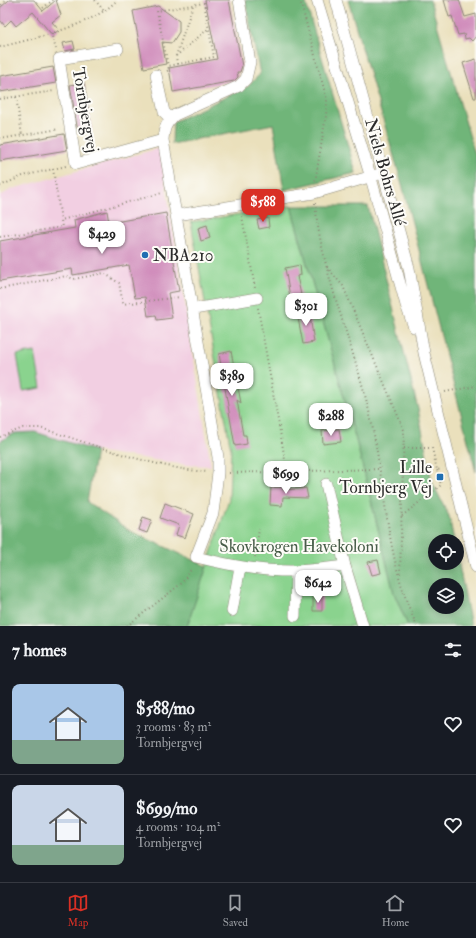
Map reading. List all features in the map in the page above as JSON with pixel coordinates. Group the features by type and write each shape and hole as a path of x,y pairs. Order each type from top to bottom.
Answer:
{"street":[{"path":"239,0 250,62 246,79 239,86 175,115 164,129 163,140 194,308 216,440 218,473 212,513 196,557 253,569 296,571 345,566"},
{"name":"Niels Bohrs Allé","path":"317,0 371,178 406,304 424,353"},
{"name":"Niels Bohrs Allé","path":"336,0 410,268 424,353 476,567"},
{"name":"Tornbjergvej","path":"118,49 59,59 76,164 163,140"},
{"path":"156,75 164,112 171,119"},
{"path":"177,215 314,193 371,178 384,172"},
{"path":"194,308 256,298"},
{"path":"326,484 345,566 363,626"},
{"name":"Niels Bohrs Allé","path":"465,518 476,548"},
{"path":"232,611 240,567"},
{"path":"295,616 296,571"}],"path":[{"path":"1,5 6,0"},
{"path":"43,8 53,0"},
{"path":"95,0 104,11"},
{"path":"0,48 51,33 85,20 104,11 117,0"},
{"path":"300,0 327,100 326,116 316,171 314,193 317,224 326,265 370,418 380,469 390,544 417,626"},
{"path":"156,75 169,70 168,66 157,11 204,3 214,58 168,66"},
{"path":"177,64 176,56 194,5"},
{"path":"176,56 209,29"},
{"path":"51,33 59,59"},
{"path":"0,99 64,89"},
{"path":"16,97 22,135"},
{"path":"0,138 70,127"},
{"path":"0,186 23,176 76,164"},
{"path":"0,238 62,227 53,169"},
{"path":"61,220 173,190"},
{"path":"240,205 287,472"},
{"path":"326,265 343,286 404,430 400,578"},
{"path":"0,289 66,276 74,279 104,273 119,283 123,304 191,295"},
{"path":"444,386 445,393 476,386"},
{"path":"0,437 23,428 40,428 187,471 218,473 380,469"},
{"path":"402,517 441,486 432,448 404,448"},
{"path":"436,470 453,468"},
{"path":"253,569 259,529"},
{"path":"127,626 182,583 192,569 196,557"}],"shaded area":[{"path":"160,148 211,466 187,465 96,451 35,432 15,433 0,441 0,196 12,189"}],"green space":[{"path":"245,0 305,0 356,173 284,190 273,124 172,144 173,122 247,87 260,74"},
{"path":"348,0 430,0 476,158 476,472 402,184"},
{"name":"Skovkrogen Havekoloni","path":"291,206 357,444 394,593 408,626 187,626 229,499 231,450 191,222"},
{"path":"291,206 368,206 418,409 432,482 449,516 453,534 428,534 428,570 460,570 462,578 428,578 428,614 464,614 464,590 471,626 408,626 394,593 357,444"},
{"path":"35,352 41,388 23,391 17,355"},
{"path":"35,432 96,451 87,502 130,531 207,566 187,626 0,626 0,441 15,433"}],"building":[{"path":"9,0 34,0 43,11 56,0 61,15 52,22 59,30 52,35 33,12 16,26 11,20 5,26 0,20 0,8"},
{"path":"205,0 229,0 242,66 240,72 237,72 238,77 234,81 173,92 169,68 217,59"},
{"path":"444,0 459,0 465,17 476,14 476,36 472,41 469,38 465,39 464,34 458,35 452,16 449,17"},
{"path":"158,6 179,21 179,32 172,43 162,42 166,64 144,68 133,11"},
{"path":"73,41 75,49 65,51 63,43"},
{"path":"476,59 476,98 474,98 463,63"},
{"path":"53,67 56,83 0,92 0,76"},
{"path":"84,82 92,130 78,132 70,85"},
{"path":"64,134 67,150 0,161 0,145"},
{"path":"107,211 109,223 166,213 179,291 168,293 172,318 157,320 156,315 148,316 145,297 135,298 129,265 73,275 72,269 0,281 0,241 75,228 74,220"},
{"path":"268,218 269,227 259,229 257,220"},
{"path":"207,225 210,238 201,241 198,228"},
{"path":"300,265 301,275 297,276 301,295 290,297 285,268"},
{"path":"309,310 314,342 303,344 297,313"},
{"path":"231,351 241,403 237,400 243,435 246,435 247,444 235,446 219,354"},
{"path":"339,429 341,442 323,444 322,431"},
{"path":"271,487 283,487 283,490 306,488 308,498 283,497 282,506 270,505"},
{"path":"165,503 194,514 185,538 176,535 179,525 160,518"},
{"path":"143,517 152,520 147,533 139,530"},
{"path":"378,560 381,573 372,575 368,562"},
{"path":"313,596 322,596 322,611 313,611"}],"place":[{"name":"NBA210","path":"145,255"},
{"name":"Lille Tornbjerg Vej","path":"440,477"}]}
